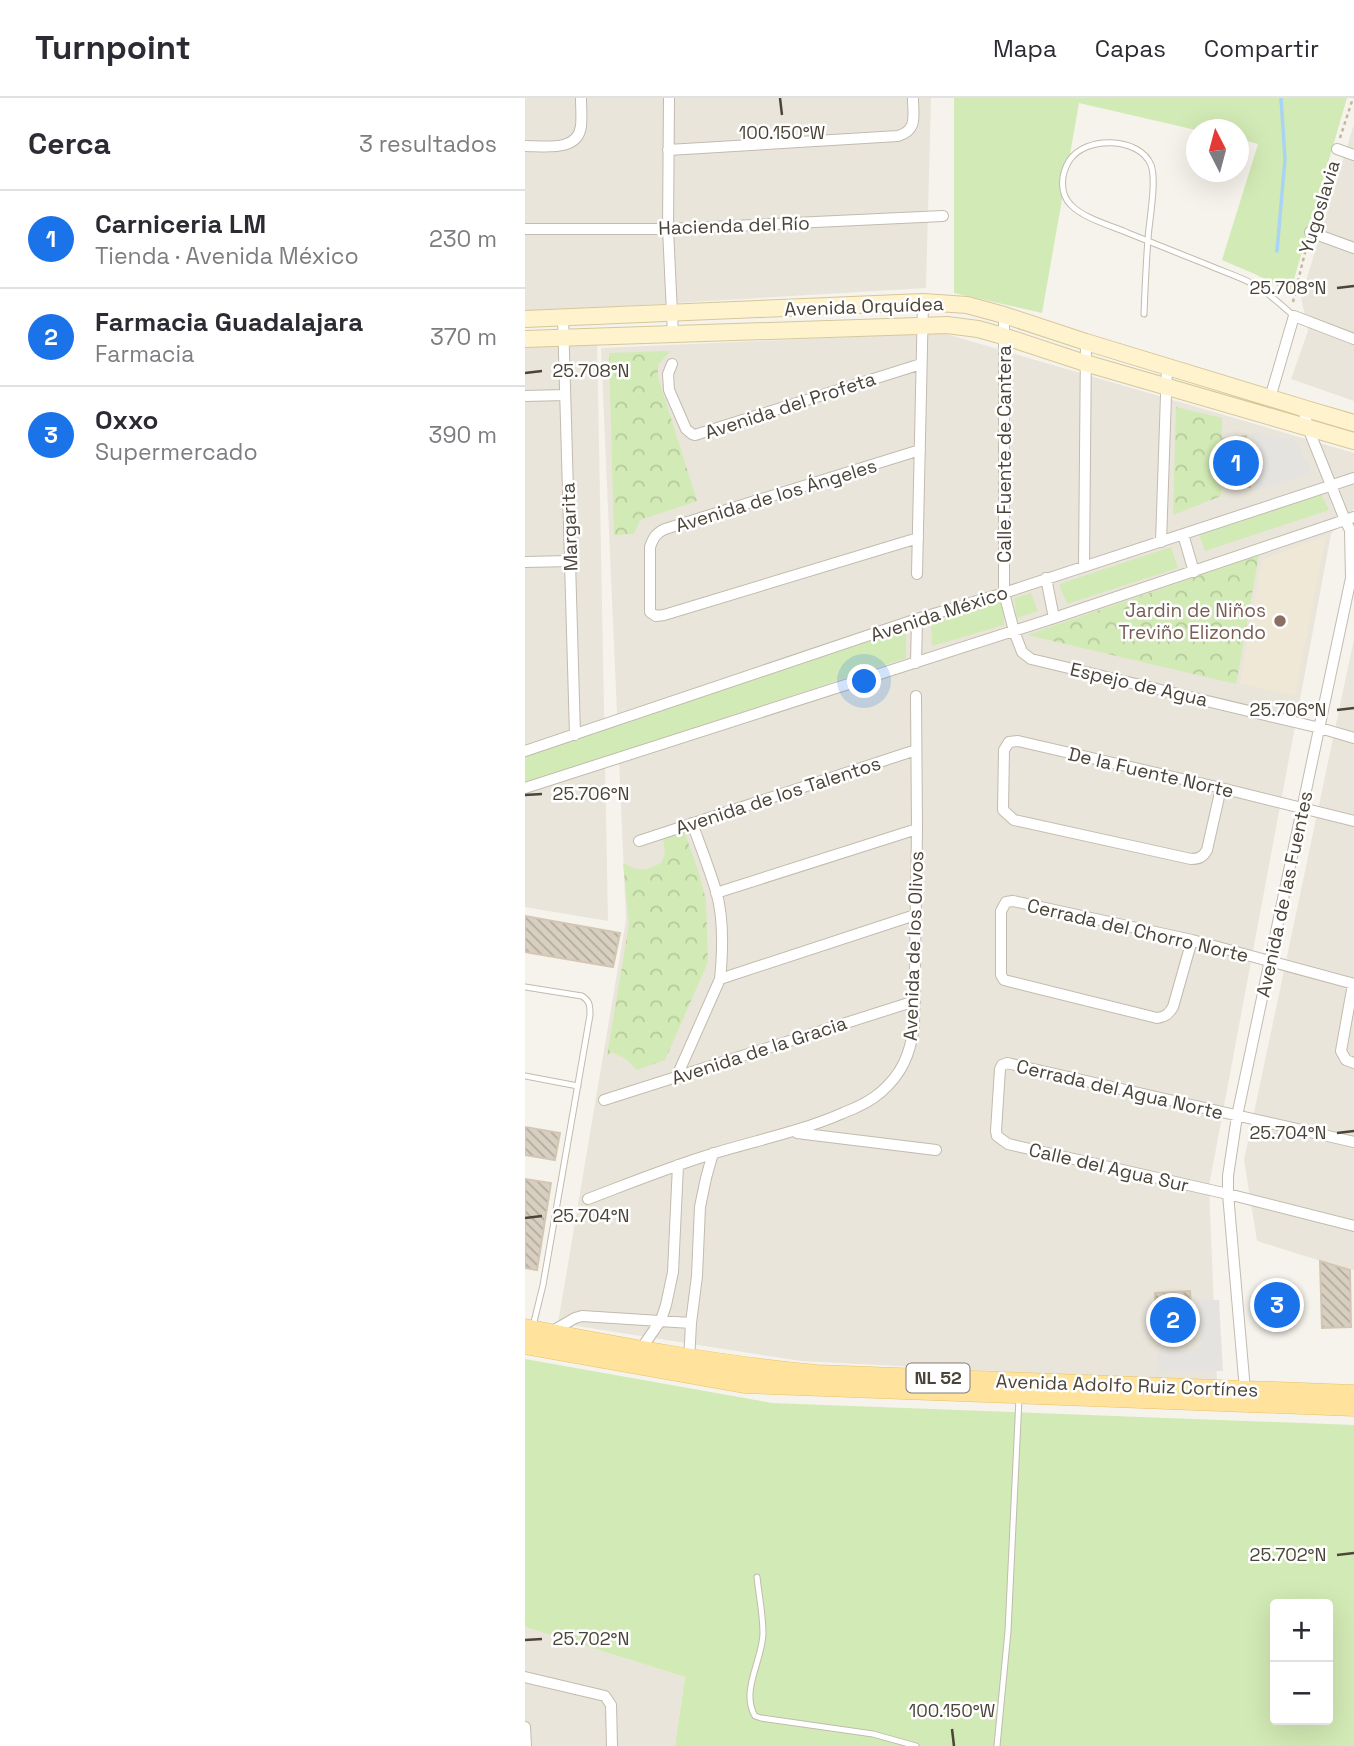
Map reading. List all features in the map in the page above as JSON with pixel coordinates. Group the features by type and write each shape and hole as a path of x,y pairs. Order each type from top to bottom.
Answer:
{"main road":[{"path":"533,1334 576,1354 646,1359 744,1384 1020,1387"},
{"name":"Avenida Adolfo Ruiz Cortínes","path":"533,1334 646,1359 689,1359 817,1374 1245,1397 1354,1394"},
{"path":"1245,1397 1354,1407"}],"street":[{"path":"525,146 562,146 572,143 581,127 581,98"},
{"path":"669,98 668,229 673,335"},
{"path":"668,150 898,136 905,134 913,124 913,98"},
{"path":"1337,149 1354,155"},
{"name":"Hacienda del Río","path":"525,229 668,229 943,216"},
{"path":"1310,232 1354,248"},
{"path":"917,574 923,302"},
{"name":"Avenida Orquídea","path":"525,319 923,302 967,305 1354,422"},
{"name":"Calle Fuente de Cantera","path":"1005,315 1004,593 1014,631"},
{"path":"1270,398 1294,316 1354,339"},
{"name":"Margarita","path":"563,318 575,735"},
{"name":"Avenida Orquídea","path":"525,340 947,325 1003,336 1084,363 1354,441"},
{"path":"1084,566 1086,342"},
{"name":"Avenida del Profeta","path":"672,365 668,374 669,390 687,429 695,435 921,364"},
{"path":"1161,542 1167,366"},
{"path":"525,396 565,395"},
{"name":"Avenida de las Fuentes","path":"1245,1397 1228,1176 1237,1116 1351,578 1351,525 1331,485 1308,428 1303,408"},
{"name":"Avenida de los Ángeles","path":"918,538 664,615 656,616 650,612 650,547 658,533 919,450"},
{"name":"Avenida México","path":"525,751 917,619 1354,478"},
{"name":"Avenida México","path":"525,788 1194,572 1351,525"},
{"path":"1184,534 1194,572"},
{"path":"525,562 570,561"},
{"path":"1046,579 1054,618"},
{"path":"916,663 917,619"},
{"name":"Espejo de Agua","path":"1014,631 1021,652 1031,659 1354,738"},
{"name":"Avenida de los Olivos","path":"588,1199 713,1153 819,1124 880,1094 898,1075 911,1049 914,1027 916,696"},
{"name":"De la Fuente Norte","path":"1221,788 1207,850 1204,856 1191,859 1020,822 1008,817 1003,810 1005,750 1009,742 1018,741 1221,788 1354,821"},
{"name":"Avenida de los Talentos","path":"639,841 916,750"},
{"path":"677,1076 720,979 722,947 716,893 692,823"},
{"path":"716,893 917,829"},
{"name":"Cerrada del Chorro Norte","path":"1192,940 1173,1007 1163,1017 1004,980 1001,975 1001,911 1006,902 1013,901 1192,940 1353,984"},
{"path":"720,979 915,915"},
{"path":"1353,984 1341,1051 1343,1056 1353,1063"},
{"name":"Avenida de la Gracia","path":"604,1100 915,1001"},
{"name":"Cerrada del Agua Norte","path":"996,1131 1000,1069 1007,1063 1354,1142"},
{"name":"Calle del Agua Sur","path":"996,1131 997,1136 1007,1144 1228,1194 1354,1226"},
{"path":"790,1133 936,1150"},
{"path":"689,1359 701,1199 713,1153"},
{"path":"646,1359 666,1305 673,1272 678,1165"},
{"path":"533,1334 582,1316 691,1324"},
{"path":"525,1677 604,1696 611,1705 612,1746"},
{"path":"525,1727 526,1746"}],"lane":[{"path":"1144,314 1148,241 1153,174 1150,162 1142,152 1130,146 1097,143 1071,157 1065,169 1062,181 1064,192 1068,202 1078,211 1148,241 1259,287 1294,316"},
{"path":"525,987 582,996 590,1006 533,1334"},
{"path":"525,1076 578,1086"},
{"path":"997,1746 1008,1631 1020,1387"},
{"path":"757,1577 763,1634 752,1685 752,1708 755,1716 873,1734 916,1746"}],"path":[{"name":"Yugoslavia","path":"1294,316 1293,302 1310,232 1353,98"}],"shaded area":[{"path":"525,98 931,98 926,288 525,312"},
{"path":"1354,124 1354,401 1291,379 1308,331 1301,297"},
{"path":"943,333 1354,453 1354,509 1331,534 1209,1186 1217,1382 801,1361 558,1323 626,920 601,348"},
{"path":"597,338 608,921 525,907 525,342"},
{"path":"1251,432 1295,440 1313,473 1255,491"},
{"name":"Jardin de Niños Treviño Elizondo","path":"1326,536 1295,696 1240,683 1262,560"},
{"path":"1354,639 1354,1270 1257,1241 1244,1160"},
{"path":"1198,1300 1219,1300 1223,1371 1158,1372 1158,1351 1188,1351 1201,1345"},
{"path":"525,1627 685,1677 675,1746 525,1746"}],"green space":[{"path":"954,98 1347,98 1290,293 1222,260 1246,182 1249,182 1258,144 1249,142 1249,119 1186,119 1186,128 1079,103 1042,313 954,293"},
{"path":"670,351 658,365 658,377 697,501 640,520 634,534 614,535 609,353"},
{"path":"1176,407 1222,418 1221,496 1173,515"},
{"path":"1320,492 1329,510 1205,551 1199,534"},
{"path":"1171,547 1178,568 1067,604 1059,584"},
{"path":"1259,555 1236,684 1027,635"},
{"path":"1031,593 1038,611 1017,618 1014,598"},
{"path":"1003,601 1004,625 932,646 931,624"},
{"path":"906,629 906,658 525,784 525,756"},
{"path":"683,828 706,900 708,962 665,1060 637,1070 627,1060 612,1052 607,1056 629,924 623,863 642,869 661,863 665,854 663,838"},
{"path":"525,1359 772,1403 1354,1425 1354,1746 675,1746 685,1677 525,1627"}],"building":[{"path":"1246,436 1250,487 1227,487 1222,439"},
{"path":"525,916 620,933 613,967 525,952"},
{"path":"525,1127 560,1133 555,1160 525,1155"},
{"path":"525,1179 551,1183 537,1270 525,1268"},
{"path":"1320,1261 1350,1270 1351,1327 1322,1328"},
{"path":"1190,1291 1192,1331 1184,1338 1156,1338 1155,1293"},
{"path":"1260,1293 1293,1293 1294,1317 1261,1317"}],"waterway":[{"path":"1277,251 1285,159 1281,98"}],"place":[{"name":"Carniceria LM","path":"1236,463"},
{"name":"Jardin de Niños Treviño Elizondo","path":"1280,621"},
{"name":"Oxxo","path":"1277,1305"},
{"name":"Farmacia Guadalajara","path":"1173,1320"}]}
